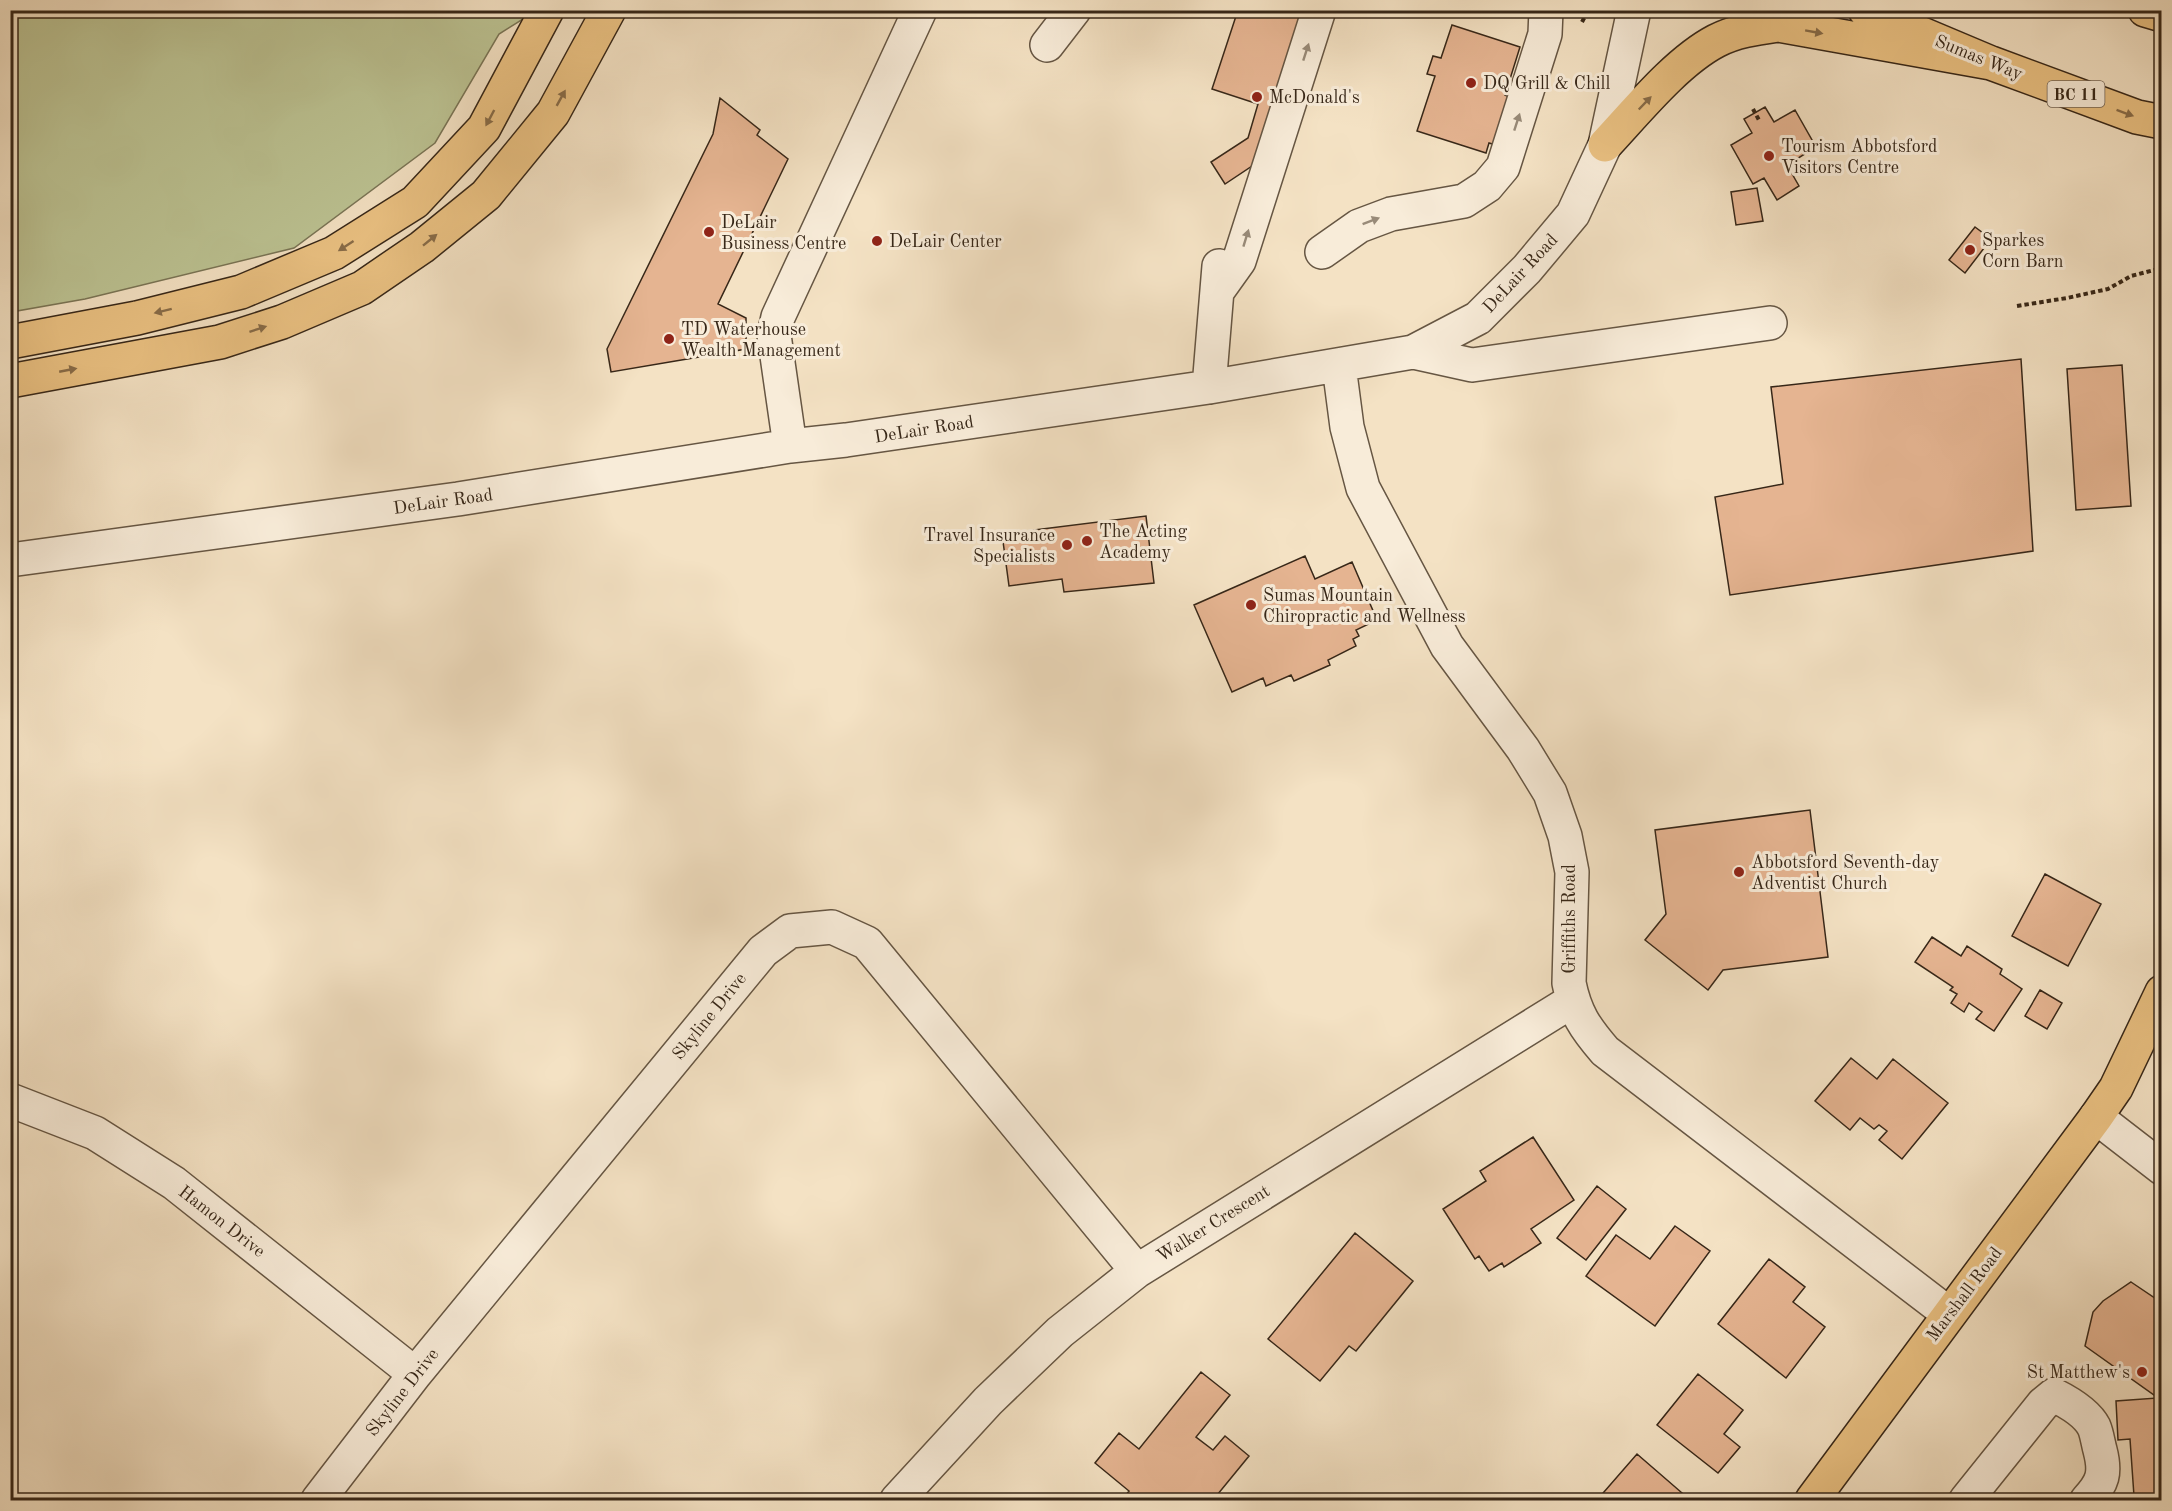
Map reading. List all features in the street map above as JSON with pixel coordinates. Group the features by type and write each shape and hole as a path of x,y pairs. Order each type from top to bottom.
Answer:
{"main road":[{"path":"10,342 137,318 241,292 334,253 415,202 484,128 547,10"},
{"path":"10,381 220,342 282,322 362,288 422,247 486,195 553,113 609,10"},
{"name":"Sumas Way","path":"1865,10 1991,63 2137,117 2162,122"},
{"path":"2145,10 2162,15"},
{"path":"1605,145 1681,66 1716,41 1748,30 1778,26 1991,63"},
{"name":"Marshall Road","path":"1812,1500 2116,1088 2162,992"},
{"name":"Marshall Road","path":"2116,1088 2162,1044"}],"street":[{"path":"790,446 774,335 778,317 920,10"},
{"path":"1047,45 1074,10"},
{"path":"1209,387 1219,289 1220,249 1235,202 1266,176 1319,10"},
{"path":"1322,252 1359,226 1391,214 1464,201 1487,186 1503,167 1545,34 1546,10"},
{"name":"DeLair Road","path":"10,560 458,500 790,446 846,441 1209,387 1413,352 1478,318 1527,269 1573,214 1605,145 1634,10"},
{"path":"1413,352 1473,365 1770,323"},
{"name":"Griffiths Road","path":"1339,366 1347,427 1363,488 1447,646 1523,749 1550,793 1565,836 1572,872 1569,983 1572,1001 1586,1029 1605,1051 1949,1314"},
{"name":"Skyline Drive","path":"318,1500 415,1374 763,951 790,931 832,927 867,943 1137,1270"},
{"name":"Walker Crescent","path":"897,1500 988,1401 1060,1332 1137,1270 1572,1001"},
{"name":"Hamon Drive","path":"10,1100 95,1133 174,1183 415,1374"},
{"path":"2096,1117 2162,1168"},
{"path":"1966,1500 2043,1404 2054,1395 2068,1403 2094,1427 2104,1465 2102,1479 2096,1491 2087,1500"}],"path":[{"path":"1753,110 1760,122"},
{"path":"2017,306 2108,289 2131,276 2162,268"}],"green space":[{"path":"11,11 536,11 499,34 435,143 294,248 85,299 11,312"}],"building":[{"name":"McDonald's","path":"1238,10 1308,10 1258,162 1225,184 1211,162 1248,138 1258,104 1212,89"},
{"name":"DQ Grill & Chill","path":"1452,25 1520,47 1505,95 1514,99 1499,146 1489,143 1486,153 1417,131 1435,76 1427,74 1433,56 1441,58"},
{"name":"DeLair Business Centre","path":"720,98 760,130 757,135 788,159 718,304 746,318 746,349 611,372 607,349 713,134"},
{"name":"Tourism Abbotsford Visitors Centre","path":"1765,107 1774,122 1795,110 1816,147 1787,165 1799,186 1777,200 1764,178 1753,184 1731,145 1752,133 1744,119"},
{"path":"1757,188 1763,221 1736,225 1731,192"},
{"name":"Sparkes Corn Barn","path":"1975,227 1991,239 1965,273 1949,260"},
{"path":"2021,359 2033,551 1730,595 1715,497 1783,484 1771,387"},
{"path":"2122,365 2131,506 2076,510 2067,369"},
{"path":"1146,516 1154,583 1064,592 1062,579 1009,586 1002,534"},
{"path":"1305,556 1315,579 1352,562 1377,620 1356,630 1359,636 1353,639 1356,646 1328,660 1330,665 1294,681 1291,675 1266,686 1263,678 1232,692 1194,605"},
{"name":"Abbotsford Seventh-day Adventist Church","path":"1810,810 1828,957 1723,970 1708,990 1645,940 1666,914 1655,830"},
{"path":"2045,874 2101,904 2068,966 2012,936"},
{"path":"1932,937 1961,956 1967,946 2002,969 2000,974 2022,989 1994,1031 1976,1019 1982,1012 1969,1003 1964,1012 1951,1003 1957,994 1950,990 1953,987 1915,962"},
{"path":"2040,990 2062,1003 2047,1029 2025,1016"},
{"path":"1851,1058 1877,1079 1893,1059 1948,1103 1902,1159 1879,1140 1887,1131 1879,1125 1874,1129 1860,1118 1850,1130 1815,1101"},
{"path":"1533,1137 1574,1200 1531,1229 1541,1243 1504,1267 1502,1263 1489,1271 1479,1256 1475,1259 1443,1209 1486,1181 1480,1171"},
{"path":"1597,1186 1626,1209 1586,1260 1557,1238"},
{"path":"1675,1226 1710,1251 1655,1326 1586,1276 1616,1235 1650,1259"},
{"path":"1355,1233 1413,1281 1356,1351 1349,1346 1320,1381 1268,1339"},
{"path":"1769,1259 1805,1287 1793,1302 1825,1327 1786,1378 1718,1324"},
{"name":"St Matthew's","path":"2131,1282 2162,1303 2162,1500 2114,1500 2134,1496 2130,1439 2118,1440 2116,1401 2158,1398 2085,1346 2093,1312 2103,1301"},
{"path":"1201,1372 1230,1395 1196,1437 1213,1450 1225,1436 1249,1456 1213,1500 1131,1500 1125,1496 1129,1491 1095,1463 1119,1433 1139,1449"},
{"path":"1698,1374 1743,1410 1724,1434 1740,1447 1718,1473 1657,1425"},
{"path":"1637,1454 1689,1499 1597,1500"}],"place":[{"name":"DQ Grill & Chill","path":"1471,83"},
{"name":"McDonald's","path":"1257,97"},
{"name":"Tourism Abbotsford Visitors Centre","path":"1769,156"},
{"name":"DeLair Business Centre","path":"709,232"},
{"name":"DeLair Center","path":"877,241"},
{"name":"Sparkes Corn Barn","path":"1970,250"},
{"name":"TD Waterhouse Wealth Management","path":"669,339"},
{"name":"The Acting Academy","path":"1087,541"},
{"name":"Travel Insurance Specialists","path":"1067,545"},
{"name":"Sumas Mountain Chiropractic and Wellness","path":"1251,605"},
{"name":"Abbotsford Seventh-day Adventist Church","path":"1739,872"},
{"name":"St Matthew's","path":"2142,1372"}]}
